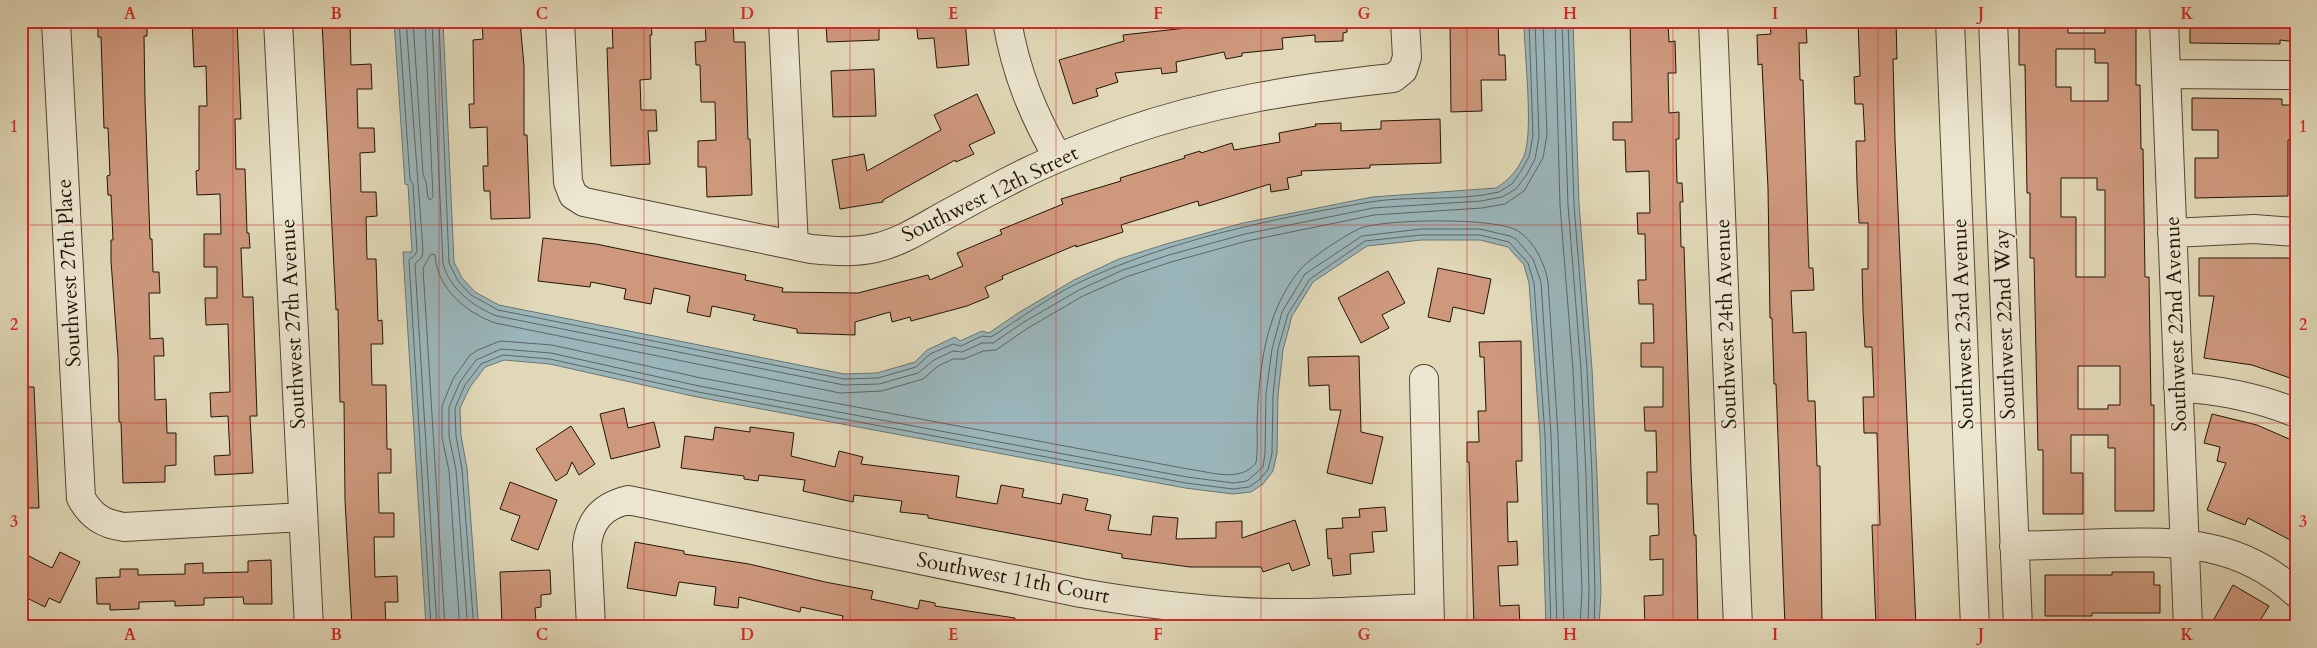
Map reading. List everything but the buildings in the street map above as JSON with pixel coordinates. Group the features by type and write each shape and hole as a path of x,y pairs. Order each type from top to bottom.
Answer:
{"street":[{"name":"Southwest 27th Place","path":"56,21 81,498 88,510 98,519 110,525 124,526 303,517"},
{"name":"Southwest 27th Avenue","path":"278,21 308,627"},
{"name":"Southwest 12th Street","path":"560,21 568,182 573,195 584,202 794,246 842,252 890,244 1009,181 1058,158 1122,133 1185,113 1248,98 1313,86 1392,78 1403,70 1406,57 1405,21"},
{"path":"783,21 794,246"},
{"path":"1007,21 1012,51 1024,91 1037,121 1058,158"},
{"name":"Southwest 24th Avenue","path":"1713,21 1738,627"},
{"name":"Southwest 23rd Avenue","path":"1950,21 1975,627"},
{"name":"Southwest 22nd Way","path":"1993,21 2018,627"},
{"name":"Southwest 22nd Avenue","path":"2164,21 2188,627"},
{"path":"2166,74 2296,76"},
{"path":"2172,233 2254,229 2296,232"},
{"path":"1424,379 1430,617"},
{"path":"2178,387 2206,389 2250,397 2296,413"},
{"name":"Southwest 11th Court","path":"591,627 588,532 594,520 603,510 615,503 628,500 1081,593 1146,604 1210,611 1430,617"},
{"path":"2014,546 2185,543 2221,551 2248,561 2274,576 2296,593"}],"water":[{"path":"394,21 443,21 454,262 462,278 475,292 499,305 844,374 877,373 915,362 927,350 955,337 960,341 982,331 989,333 1018,313 1074,280 1119,259 1166,244 1243,223 1372,197 1496,188 1505,182 1515,171 1524,156 1527,144 1528,111 1524,21 1573,21 1579,204 1592,369 1597,475 1601,592 1599,627 1546,627 1540,435 1529,283 1524,265 1508,247 1480,240 1421,240 1367,246 1313,282 1292,316 1283,350 1278,395 1277,453 1273,471 1263,484 1251,492 1233,494 1185,488 697,397 550,364 504,360 485,367 470,387 460,408 461,436 467,468 478,618 476,627 426,627 403,252 412,252 408,185 405,184"}]}
